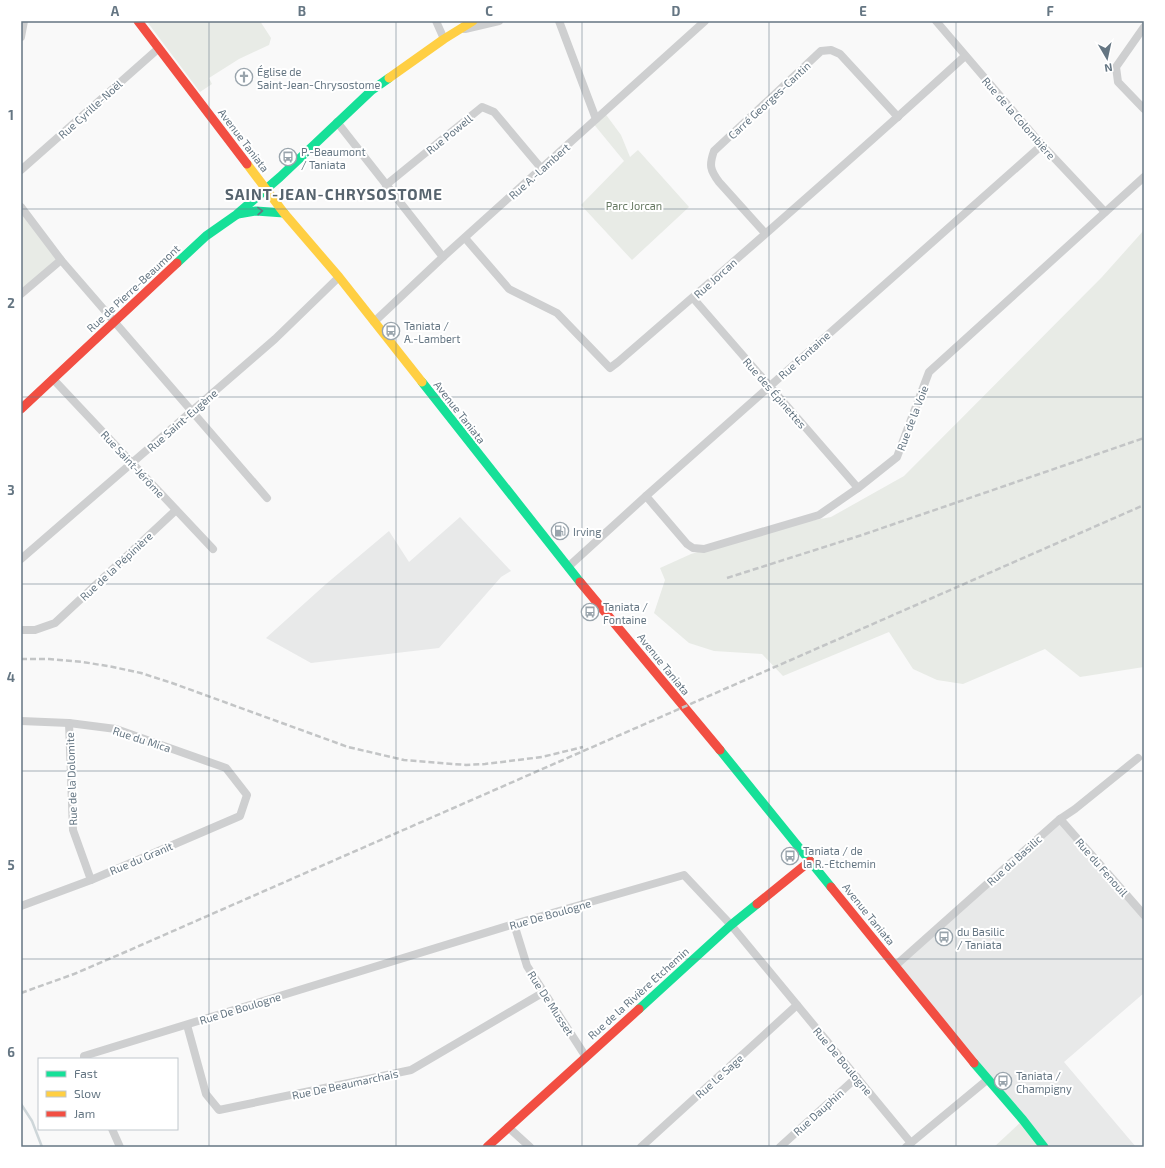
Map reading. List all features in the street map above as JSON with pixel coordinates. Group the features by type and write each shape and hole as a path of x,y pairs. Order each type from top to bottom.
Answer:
{"main road":[{"name":"Avenue Taniata","path":"138,21 265,189 302,235 339,276 568,567 810,861 987,1080 1023,1120 1044,1147"},
{"name":"Rue de Pierre-Beaumont","path":"21,409 206,236 236,215 280,177 372,90 472,21"},
{"path":"236,215 248,211 284,213"},
{"name":"Rue de la Rivière Etchemin","path":"487,1147 731,925 810,861"}],"street":[{"path":"21,37 24,21"},
{"path":"436,21 444,39"},
{"path":"458,30 499,21"},
{"path":"559,21 596,119"},
{"name":"Rue A.-Lambert","path":"374,322 443,257 705,21"},
{"name":"Rue de la Colombière","path":"936,21 1042,145 1105,212"},
{"path":"1144,27 1116,67 1118,82 1144,109"},
{"name":"Rue Cyrille-Noël","path":"21,170 159,48"},
{"name":"Carré Georges-Cantin","path":"766,233 719,182 713,174 710,162 714,151 821,51 831,50 840,54 898,117"},
{"name":"Rue Jorcan","path":"465,238 509,289 557,313 610,368 693,298 965,56"},
{"name":"Rue Powell","path":"386,184 482,107 494,112 541,168"},
{"path":"337,122 443,257"},
{"name":"Rue Fontaine","path":"568,567 1042,145"},
{"name":"Rue de la Voie","path":"646,496 687,544 693,548 704,549 819,515 858,488 897,457 929,372 1144,177"},
{"path":"21,207 61,260 267,498"},
{"path":"21,294 61,260"},
{"name":"Rue Saint-Eugène","path":"21,559 275,339 339,276"},
{"name":"Rue des Épinettes","path":"693,298 858,488"},
{"name":"Rue Saint-Jérôme","path":"53,379 213,549"},
{"name":"Rue de la Pépinière","path":"21,630 35,630 55,623 176,510"},
{"name":"Rue du Mica","path":"21,721 69,723 116,729 226,768 247,795"},
{"name":"Rue de la Dolomite","path":"69,723 73,830 91,880"},
{"name":"Rue du Basilic","path":"895,966 1060,819 1138,758"},
{"name":"Rue du Granit","path":"21,906 91,880 240,816 247,795"},
{"name":"Rue du Fenouil","path":"1060,819 1144,915"},
{"name":"Rue De Boulogne","path":"84,1058 84,1056 514,924 684,875 731,925 857,1077 908,1145"},
{"name":"Rue De Musset","path":"514,924 527,966 586,1057"},
{"name":"Rue De Beaumarchais","path":"187,1025 206,1094 219,1110 411,1070 544,992"},
{"name":"Rue Le Sage","path":"641,1147 797,1005"},
{"name":"Rue Dauphin","path":"780,1147 857,1077"},
{"path":"908,1145 987,1080"},
{"path":"508,1128 530,1147"},
{"path":"112,1130 120,1147"}],"shaded area":[{"path":"460,517 511,571 501,577 439,648 311,663 266,638 326,584 389,531 409,562"},
{"path":"1060,819 1144,915 1144,993 1064,1062 1136,1147 1044,1147 895,966"}],"green space":[{"path":"152,21 260,21 271,38 269,45 239,59 209,78 212,84 200,92 148,23"},
{"name":"Parc Jorcan","path":"604,112 621,135 630,157 638,150 689,207 632,260 581,205 624,161 592,122"},
{"path":"21,207 61,260 21,294"},
{"path":"1144,230 1144,667 1080,677 1045,649 963,684 937,680 913,669 889,632 783,676 762,654 714,651 689,643 654,613 665,580 660,568 691,554 804,522 831,517 904,476 1102,277"},
{"path":"1023,1120 1043,1147 994,1147"}],"waterway":[{"path":"21,1104 32,1121 42,1147"}],"railway":[{"path":"727,578 862,535 1144,438"},
{"path":"21,993 74,974 123,953 1144,505"},
{"path":"21,659 49,659 83,662 141,673 348,747 404,760 466,765 485,764 542,757 583,747"}],"traffic: fast":[{"path":"177,263 206,236 236,215 280,177 372,90 389,78"},
{"path":"238,214 256,211 284,213"},
{"path":"422,382 580,582"},
{"path":"720,750 831,887"},
{"path":"639,1009 731,925 757,904"},
{"path":"974,1063 1044,1147"}],"traffic: slow":[{"path":"389,78 444,39 473,21"},
{"path":"247,164 284,213 339,277 422,382"}],"traffic: jam":[{"path":"138,21 247,164"},
{"path":"21,409 177,263"},
{"path":"580,582 720,750"},
{"path":"757,904 810,861"},
{"path":"831,887 974,1063"},
{"path":"487,1147 639,1009"}],"place":[{"name":"Église de Saint-Jean-Chrysostome","path":"244,77"},
{"name":"P.-Beaumont / Taniata","path":"288,157"},
{"name":"Taniata / A.-Lambert","path":"391,331"},
{"name":"Irving","path":"560,531"},
{"name":"Taniata / Fontaine","path":"590,612"},
{"name":"Taniata / de la R.-Etchemin","path":"790,856"},
{"name":"du Basilic / Taniata","path":"944,937"},
{"name":"Taniata / Champigny","path":"1003,1081"}],"district":[{"name":"SAINT-JEAN-CHRYSOSTOME","path":"334,194"}]}
